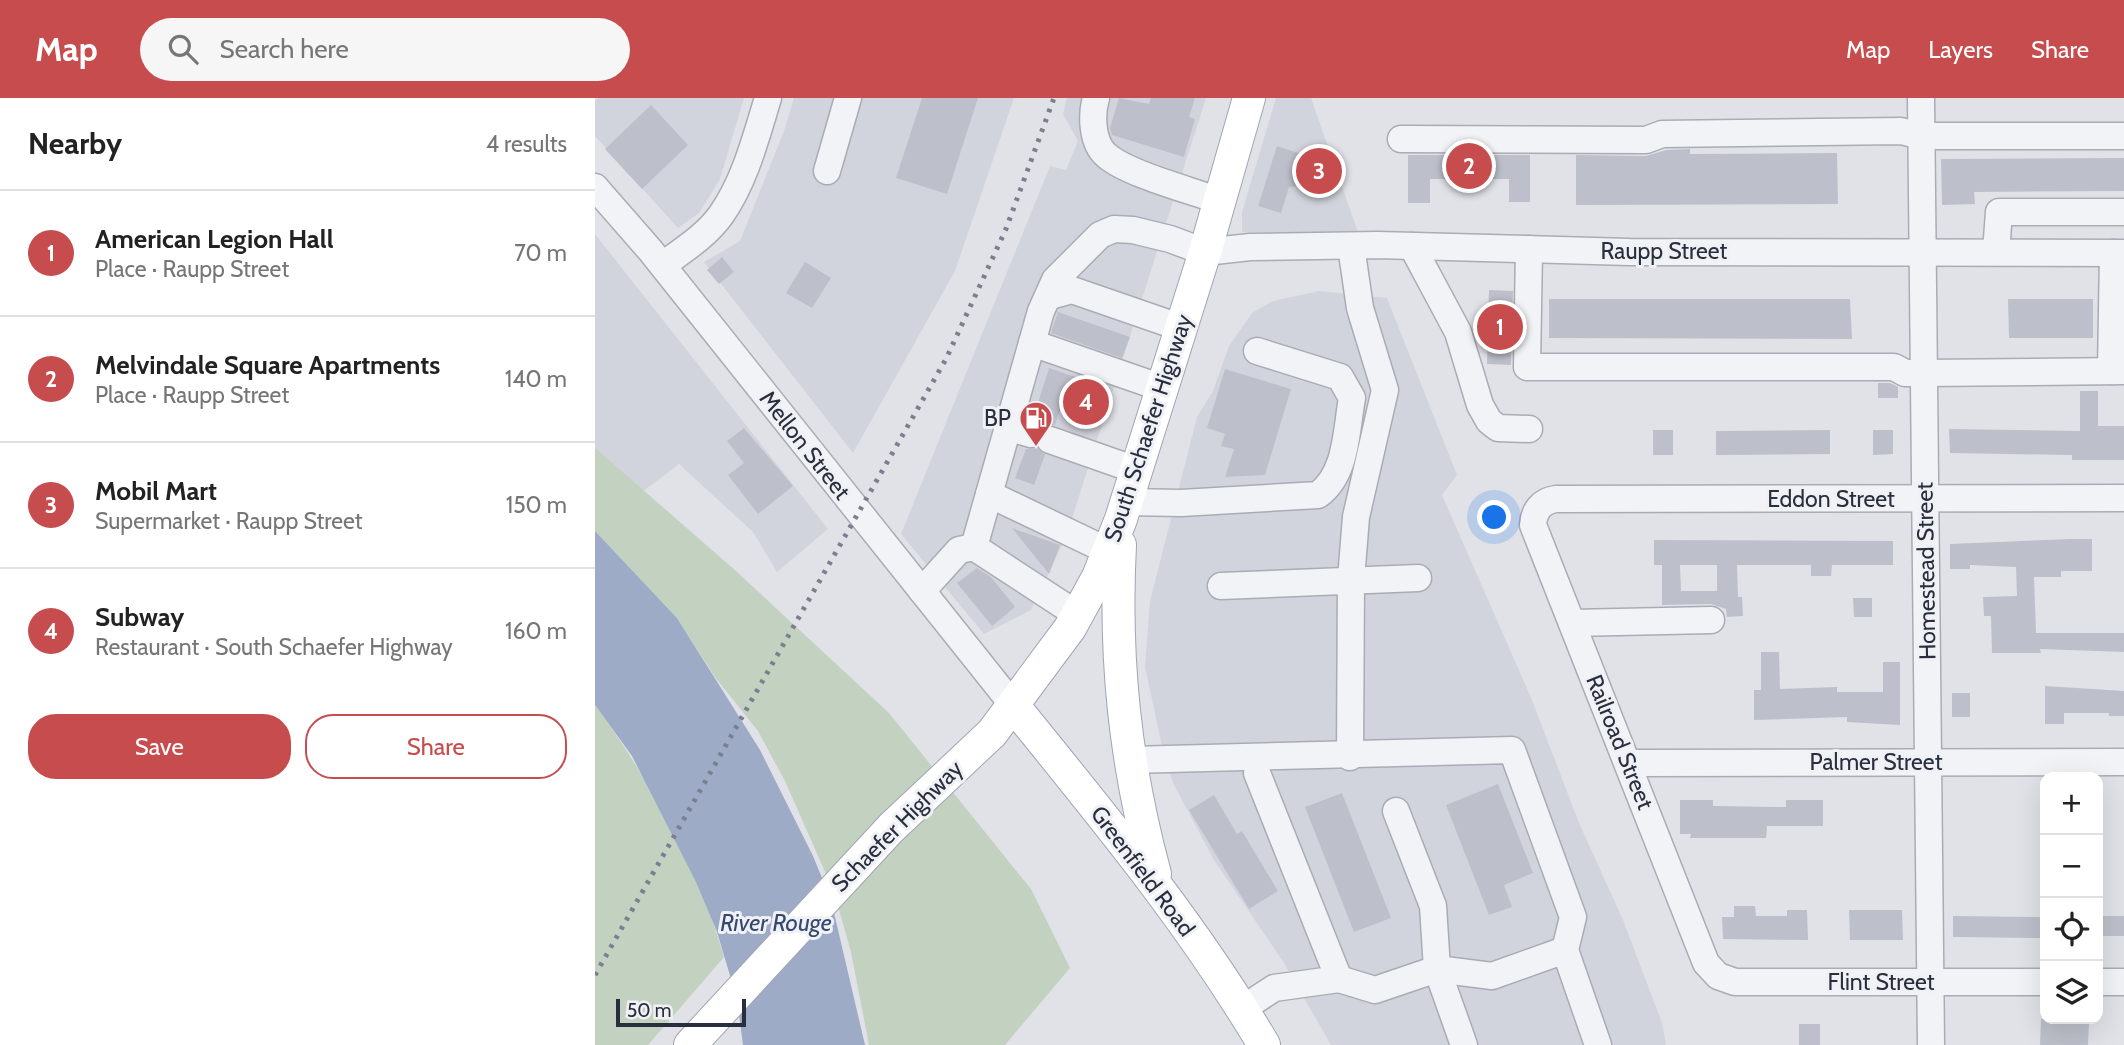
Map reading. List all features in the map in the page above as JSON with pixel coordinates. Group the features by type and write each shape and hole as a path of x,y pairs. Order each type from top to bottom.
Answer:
{"main road":[{"name":"South Schaefer Highway","path":"992,733 1078,615 1108,551 1182,328 1249,98"},
{"path":"1123,510 1117,635 1130,760 1141,822 1158,886"},
{"name":"Greenfield Road","path":"1013,705 1158,886 1264,1045"},
{"name":"Schaefer Highway","path":"691,1045 871,850 992,733"}],"street":[{"path":"663,265 701,237 720,215 743,174 768,98"},
{"path":"827,171 848,98"},
{"path":"1096,98 1096,142 1107,156 1132,169 1219,201"},
{"name":"Homestead Street","path":"1921,98 1926,499 1923,519 1930,763 1931,1045"},
{"path":"1401,139 1646,140 1662,134 1901,131 1921,136 2124,136"},
{"name":"Mellon Street","path":"595,187 663,265 1013,705"},
{"path":"1996,252 1999,212 2124,212"},
{"path":"974,547 989,494 1029,434 1032,343 1041,311 1055,280 1100,234 1114,229 1158,236 1205,252"},
{"path":"1350,757 1351,579 1356,517 1385,390 1360,308 1351,246"},
{"path":"1412,246 1458,332 1480,405 1489,421 1499,428 1529,429"},
{"name":"Raupp Street","path":"1205,252 1250,247 1412,246 2118,253"},
{"path":"1529,249 1527,367 1894,367 1905,373 2118,371 2118,253"},
{"path":"1050,296 1072,290 1182,328"},
{"path":"1032,343 1162,388"},
{"path":"1123,510 1192,502 1318,495 1338,475 1352,398 1340,377 1257,351"},
{"path":"1029,434 1136,470"},
{"path":"989,494 1108,551"},
{"name":"Eddon Street","path":"1540,506 1556,499 2124,498"},
{"name":"Railroad Street","path":"1540,506 1534,525 1706,963 1718,976"},
{"path":"922,591 960,550 974,547 1078,615"},
{"path":"1221,586 1351,579 1418,579"},
{"path":"1572,623 1711,620"},
{"path":"1130,760 1350,757 1511,750 1573,917 1565,950 1598,1045"},
{"name":"Palmer Street","path":"1629,763 2124,762"},
{"path":"1257,774 1339,979"},
{"path":"1396,811 1433,906 1437,968 1464,1045"},
{"path":"1242,1009 1274,988 1339,979 1374,990 1437,968 1492,976 1565,950"},
{"name":"Flint Street","path":"1718,976 1735,982 2040,982"},
{"path":"2103,982 2124,982"}],"shaded area":[{"path":"599,98 744,98 720,179 699,213 678,228 595,136 595,101"},
{"path":"794,98 1014,98 955,271 853,453 704,262 740,241 784,131"},
{"path":"1067,98 1206,98 1066,537 1031,610 984,634 901,534 1050,166 1066,170 1078,141 1063,114"},
{"path":"1276,98 1311,98 1359,235 1242,232 1242,212"},
{"path":"595,234 828,529 777,572 753,532 679,464 637,496 595,457"},
{"path":"1319,291 1387,298 1457,475 1442,495 1532,700 1579,823 1623,920 1662,1023 1666,1045 1331,1045 1284,963 1214,860 1174,785 1165,760 1145,667 1150,601 1197,417 1213,391 1229,346 1252,313 1273,301"}],"green space":[{"path":"595,448 736,571 889,713 1031,889 1070,968 1005,1045 869,1045 851,952 834,892 785,781 758,731 715,677 677,618 595,531"},
{"path":"595,705 635,764 670,826 701,891 724,957 648,1045 595,1045"}],"water":[{"name":"River Rouge","path":"595,531 677,618 760,750 813,856 831,900 865,1045 743,1045 737,999 717,932 696,882 632,756 595,705"}],"building":[{"path":"922,98 978,98 947,194 896,178"},
{"path":"1119,98 1149,104 1151,98 1195,98 1189,117 1195,119 1184,157 1112,135 1110,128"},
{"path":"651,105 688,145 642,189 605,149"},
{"path":"1277,146 1314,158 1323,154 1334,183 1289,187 1281,213 1258,206"},
{"path":"1690,149 1690,154 1837,153 1838,204 1576,205 1576,155 1646,156 1666,150"},
{"path":"1408,155 1530,155 1530,202 1509,202 1509,179 1430,179 1430,203 1408,203"},
{"path":"2124,158 2124,191 1974,192 1975,204 1942,205 1941,159"},
{"path":"722,257 734,272 719,284 707,270"},
{"path":"805,262 831,278 812,308 786,293"},
{"path":"1489,290 1513,291 1511,365 1487,364"},
{"path":"1549,299 1850,299 1852,339 1549,338"},
{"path":"2008,299 2093,299 2093,338 2009,338"},
{"path":"1058,312 1130,337 1122,358 1051,333"},
{"path":"1049,368 1105,387 1093,421 1060,410 1055,425 1044,426 1036,419 1042,404 1038,403"},
{"path":"1225,369 1291,389 1265,475 1225,477 1234,449 1221,446 1225,434 1207,428"},
{"path":"1878,383 1890,383 1898,387 1898,398 1878,398"},
{"path":"2080,391 2098,391 2098,426 2124,426 2124,460 2072,460 2072,455 1950,453 1949,429 2080,431"},
{"path":"744,428 793,486 758,514 728,475 744,463 727,441"},
{"path":"1653,430 1673,430 1673,455 1653,455"},
{"path":"1830,430 1830,454 1716,455 1716,431"},
{"path":"1873,430 1893,430 1893,454 1873,455"},
{"path":"1037,448 1045,455 1034,485 1015,478 1026,449"},
{"path":"1012,528 1060,545 1049,574"},
{"path":"2092,539 2092,571 2061,571 2061,577 2034,577 2036,633 2124,633 2124,652 2040,649 2041,653 1992,653 1991,616 1984,616 1983,597 2017,596 2016,567 1970,565 1970,569 1950,569 1950,544"},
{"path":"1654,540 1893,541 1893,565 1832,565 1831,576 1811,576 1811,565 1737,565 1738,597 1742,597 1743,616 1727,617 1726,609 1711,604 1662,605 1662,565 1654,565","holes":["1680,565 1717,565 1717,591 1681,591"]},
{"path":"977,568 991,577 1015,607 992,626 957,583"},
{"path":"1853,598 1872,598 1872,617 1854,617"},
{"path":"1761,652 1779,652 1780,689 1837,687 1837,692 1883,692 1883,662 1900,662 1900,725 1847,722 1847,717 1754,720 1754,690 1761,690"},
{"path":"2045,686 2124,691 2124,716 2109,716 2109,713 2064,713 2064,724 2045,724"},
{"path":"1952,693 1970,693 1970,717 1952,717"},
{"path":"1498,784 1533,873 1504,885 1512,907 1489,915 1446,805"},
{"path":"1342,793 1391,918 1354,932 1305,807"},
{"path":"1214,795 1237,834 1242,831 1278,891 1249,909 1189,810"},
{"path":"1680,800 1713,800 1713,806 1786,807 1786,800 1823,800 1823,826 1767,826 1766,838 1690,838 1691,834 1680,834"},
{"path":"1734,906 1755,906 1756,916 1787,916 1787,910 1807,910 1808,940 1723,939 1722,917 1734,917"},
{"path":"1849,910 1902,910 1903,940 1850,940"},
{"path":"1953,916 2040,917 2040,938 1953,937"},
{"path":"2103,916 2124,916 2124,936 2103,936"},
{"path":"1799,1024 1820,1024 1820,1045 1799,1045"},
{"path":"2041,1024 2089,1024 2088,1045 2040,1045"}],"railway":[{"path":"595,975 946,359 1006,229 1054,98"}],"place":[{"name":"Melvindale Square Apartments","path":"1469,166"},
{"name":"Mobil Mart","path":"1319,171"},
{"name":"American Legion Hall","path":"1500,327"},
{"name":"Subway","path":"1086,402"},
{"name":"BP","path":"1036,448"}]}
